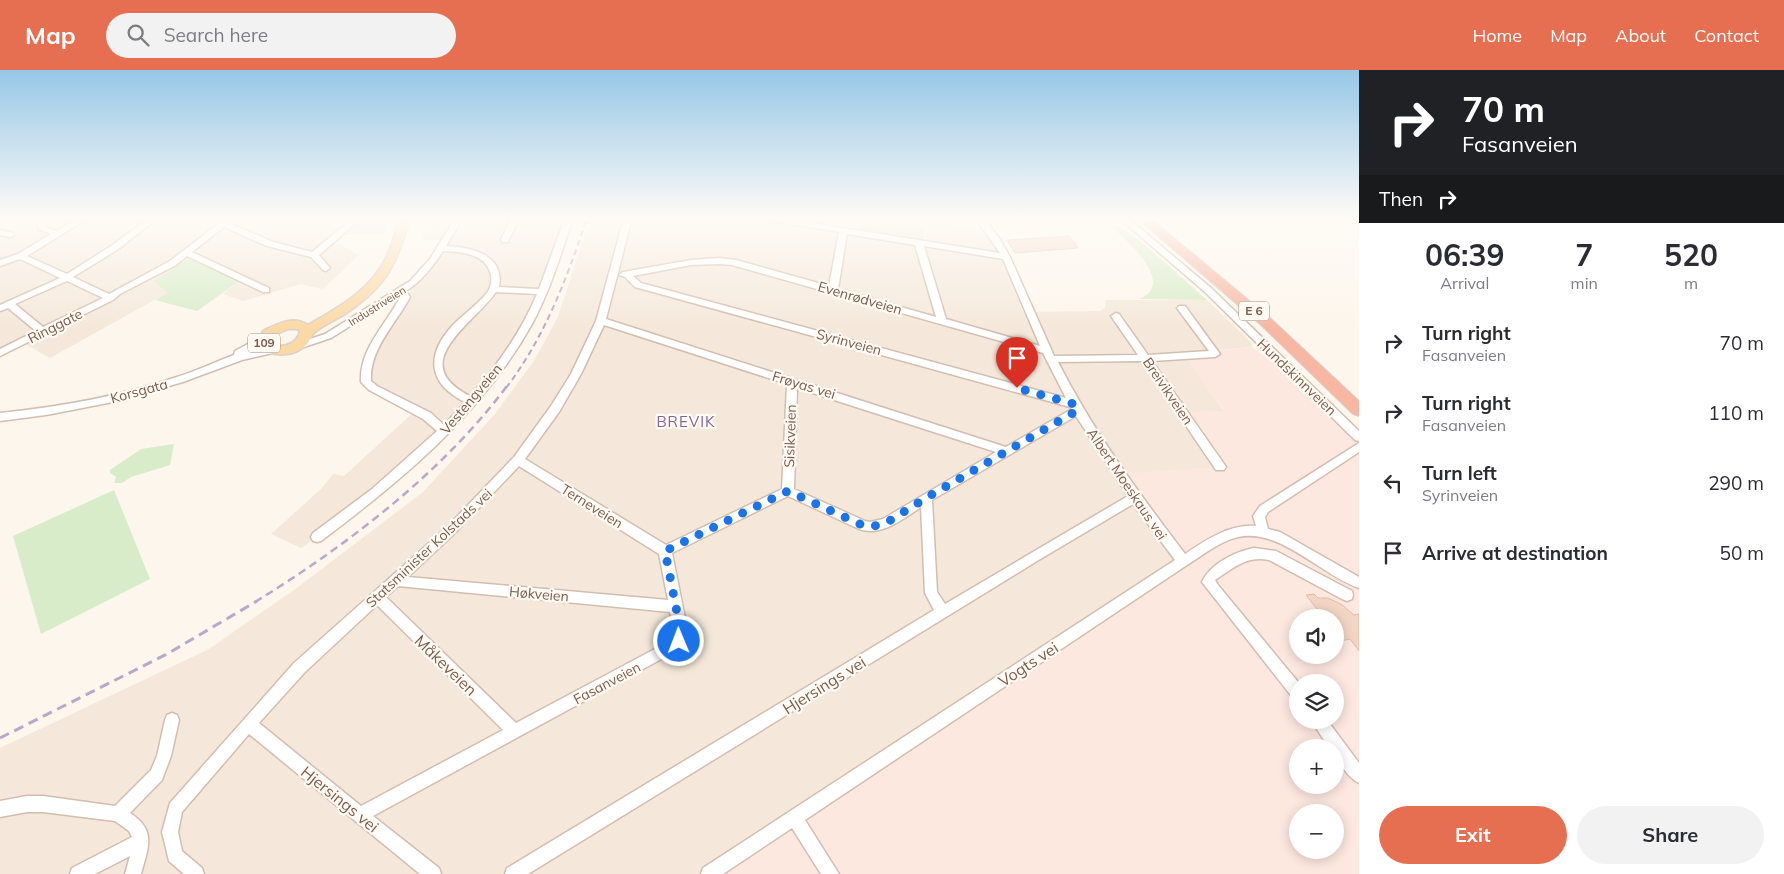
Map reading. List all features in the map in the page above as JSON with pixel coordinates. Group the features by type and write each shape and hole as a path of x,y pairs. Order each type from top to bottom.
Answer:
{"highway":[{"name":"E 6","path":"1188,256 1238,298 1359,410"},
{"name":"E 6","path":"1201,256 1251,297 1359,394"}],"main road":[{"name":"109","path":"304,329 304,340 295,347 274,350 265,346 264,338 278,327 304,329 337,314 374,284 390,263 392,256"}],"street":[{"path":"0,263 21,256 110,298"},
{"path":"4,306 68,278 102,256"},
{"name":"Ringgate","path":"0,353 110,298 117,292 182,256"},
{"path":"192,256 266,290"},
{"path":"314,256 326,268"},
{"name":"Industriveien","path":"295,347 336,331 402,292 421,275 436,256"},
{"path":"471,401 447,386 439,371 438,362 440,354 451,334 494,289 495,273 487,260 479,256"},
{"name":"Vestengveien","path":"317,537 375,494 431,445 471,401 512,349 527,325 555,256"},
{"name":"Statsminister Kolstads vei","path":"196,874 175,855 170,832 175,808 299,668 465,517 518,460 556,409 576,374 601,321 618,256"},
{"path":"833,291 839,256"},
{"path":"923,256 942,321"},
{"path":"997,256 1006,257"},
{"name":"Hundskinnveien","path":"1167,256 1208,290 1359,437"},
{"name":"Albert Moeskaus vei","path":"1006,257 1049,355 1076,407 1135,497 1183,561"},
{"name":"Evenrødveien","path":"613,276 628,275 692,261 718,260 733,262 942,321 1049,355 1146,358 1215,354 1182,308"},
{"name":"Syrinveien","path":"628,275 638,285 1076,407"},
{"path":"494,289 542,292"},
{"path":"402,292 405,297 400,308 372,348 365,369 366,382 373,388 427,416 444,431"},
{"path":"4,306 43,332"},
{"name":"Breivikveien","path":"1116,316 1220,468"},
{"name":"Frøyas vei","path":"601,321 1006,451"},
{"path":"304,329 324,337"},
{"name":"Korsgata","path":"0,413 80,401 155,384 219,361 248,348 264,338"},
{"name":"Korsgata","path":"0,417 39,413 123,396 182,379 245,356 274,350"},
{"name":"Sisikveien","path":"788,491 792,382"},
{"path":"665,551 788,491 855,523 870,527 886,523 1076,407"},
{"path":"1263,531 1259,516 1264,509 1359,447"},
{"name":"Terneveien","path":"518,460 665,551"},
{"name":"Hjersings vei","path":"513,874 1032,557 1135,497"},
{"path":"926,498 931,594 943,613"},
{"name":"Vogts vei","path":"709,874 1183,561 1231,533 1240,530 1263,531 1276,536 1359,583"},
{"name":"Fasanveien","path":"359,815 516,732 679,641 681,633 665,551"},
{"path":"1289,682 1213,589 1208,582 1211,576 1248,553 1262,552 1272,554 1347,596"},
{"name":"Høkveien","path":"402,582 676,607"},
{"name":"Måkeveien","path":"377,597 516,732"},
{"path":"118,814 157,775 164,756 172,720"},
{"name":"Hjersings vei","path":"248,724 433,874"},
{"path":"1325,729 1359,776"},
{"path":"0,808 43,804 118,814 135,824 142,841 133,874"},
{"path":"794,817 831,874"},
{"path":"78,874 142,841"}],"shaded area":[{"path":"0,256 358,256 323,289 301,284 243,301 223,294 239,281 154,281 167,293 50,358 18,340 0,348"},
{"path":"442,256 555,256 527,325 458,417 317,537 301,548 271,534 321,489 333,474 344,476 416,410 373,388 365,369 406,296"},
{"path":"578,256 976,256 1003,260 1023,312 1100,311 1105,308 1106,300 1207,300 1251,342 1252,347 1217,350 1222,358 1188,360 1225,412 1183,412 1220,467 1183,561 709,874 0,874 0,748 209,649 298,587 423,492 495,414 534,361 558,317"},
{"path":"1252,347 1317,395 1359,436 1359,874 709,874 1183,561 1119,474 1220,467 1182,412 1225,411 1187,360 1221,358 1217,350"}],"green space":[{"path":"193,256 239,281 197,311 155,300 167,293 154,281"},
{"path":"1141,256 1157,256 1207,300 1139,299 1150,291 1153,281 1150,270"},
{"path":"174,444 170,465 131,477 122,483 114,483 116,477 110,473 110,470 141,449"},
{"path":"114,490 150,579 41,634 13,536"}],"building":[{"path":"1314,594 1318,598 1328,598 1341,604 1354,615 1359,614 1359,651 1350,639 1344,640 1344,609 1317,609 1306,595"}],"railway":[{"path":"506,388 520,369 543,328 563,285 574,256"},
{"path":"255,602 324,557 391,506 453,449 507,386"},
{"path":"0,738 167,654 257,601"}],"district":[{"name":"BREVIK","path":"686,422"}],"route":[{"path":"679,641 681,633 665,551 788,491 864,526 870,527 886,523 1078,410 1074,404 1017,388"}]}
